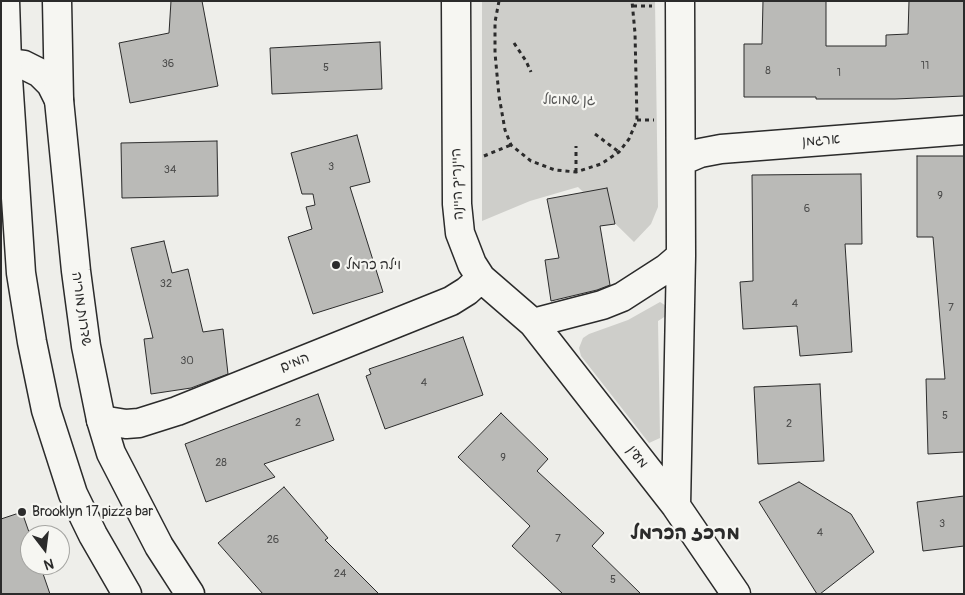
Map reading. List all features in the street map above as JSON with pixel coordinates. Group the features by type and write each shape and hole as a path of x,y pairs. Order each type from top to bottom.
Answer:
{"street":[{"path":"6,1 4,64 21,273 32,342 46,410 74,494 93,535 127,594"},
{"name":"שדרות מוריה","path":"58,1 59,100 76,271 86,346 101,420 111,452 160,546 190,594"},
{"name":"היינריך היינה","path":"456,1 457,204 460,233 472,264 481,278 533,323"},
{"path":"676,506 681,256 680,1"},
{"path":"4,64 24,65 40,73 51,84 59,100"},
{"name":"ארגמן","path":"681,161 700,153 721,149 964,130"},
{"path":"533,323 602,305 622,297 667,268 681,256"},
{"name":"המים","path":"101,420 126,424 139,423 177,411 452,301 481,278"},
{"name":"מעין","path":"533,323 676,506 736,594"}],"path":[{"path":"498,1 495,37 499,96 505,130 511,145 531,161 555,170 576,172 601,164 619,152 629,140 637,120 635,33 632,1"},
{"path":"514,43 531,72"},
{"path":"595,134 619,152"},
{"path":"576,146 576,172"}],"green space":[{"name":"גן שמואל","path":"482,1 655,1 658,207 651,224 634,242 578,187 530,201 482,221"},
{"path":"660,302 668,307 669,314 658,321 660,438 649,443 581,356 579,348 583,338 589,334 628,320"}],"building":[{"path":"171,1 202,1 218,86 130,103 119,43 169,33"},
{"path":"763,1 826,1 826,46 886,46 886,35 908,34 909,1 964,1 964,96 895,99 744,97 744,44 762,44"},
{"path":"380,42 382,89 272,94 270,48"},
{"path":"357,135 370,182 350,187 383,292 313,314 288,237 312,229 306,207 315,205 313,194 302,194 291,153"},
{"path":"217,141 218,196 122,198 121,143"},
{"path":"917,156 964,156 964,452 928,454 926,379 945,379 933,237 917,237"},
{"path":"861,174 862,244 845,244 852,352 800,356 797,326 743,329 740,282 753,281 752,175"},
{"path":"607,188 615,224 600,226 610,285 551,301 545,260 559,258 547,199"},
{"path":"164,241 172,273 188,269 203,332 223,329 228,374 191,388 151,394 144,339 153,338 131,248"},
{"path":"463,337 483,395 385,429 366,376 371,374 369,369"},
{"path":"820,384 824,461 758,464 754,387"},
{"path":"318,394 334,440 264,464 275,477 206,502 185,444"},
{"path":"501,413 548,459 537,471 604,533 592,546 641,594 563,594 512,546 530,526 458,457"},
{"path":"799,482 851,514 874,552 820,594 817,594 759,502"},
{"path":"284,487 328,538 325,540 379,594 263,594 218,543"},
{"path":"964,496 964,546 923,551 917,502"},
{"path":"22,512 27,525 20,525 20,575 43,575 50,594 1,594 1,519"}],"place":[{"name":"וילה כרמל","path":"336,265"},
{"name":"Brooklyn 17 pizza bar","path":"22,512"}],"district":[{"name":"מרכז הכרמל","path":"685,534"}]}
